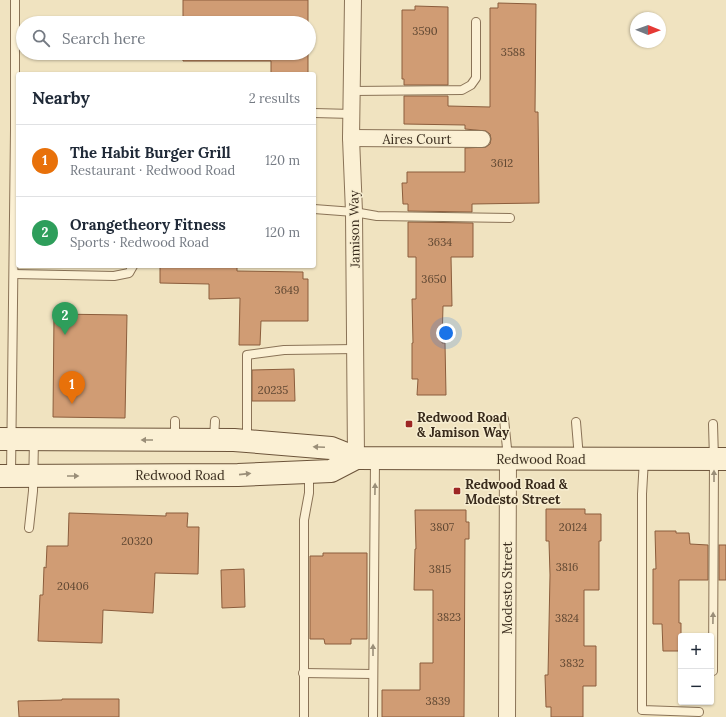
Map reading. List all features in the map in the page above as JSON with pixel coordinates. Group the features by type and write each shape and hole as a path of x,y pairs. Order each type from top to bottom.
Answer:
{"main road":[{"name":"Redwood Road","path":"6,439 34,439 175,430 215,431 246,442 331,448 366,458 720,459"},
{"name":"Redwood Road","path":"6,476 238,474 331,471 366,458"}],"street":[{"name":"Jamison Way","path":"353,0 352,138 355,348 366,458"},
{"name":"Aires Court","path":"352,138 482,139"},
{"name":"Modesto Street","path":"507,717 508,459"}],"lane":[{"path":"15,0 16,38"},
{"path":"352,91 462,90 471,85 476,78 476,22"},
{"path":"17,60 17,72"},
{"path":"316,113 352,114"},
{"path":"6,476 6,439 14,274 16,143"},
{"path":"316,209 354,212 377,216 510,218"},
{"path":"14,274 114,276 129,273 132,268"},
{"path":"246,442 247,355 284,350 355,348"},
{"path":"504,419 508,459"},
{"path":"576,422 579,459"},
{"path":"712,669 720,459 713,424"},
{"path":"30,528 34,476 34,439"},
{"path":"366,458 373,717"},
{"path":"644,458 642,494 642,710 699,712"},
{"path":"304,717 304,520 309,493 309,471"},
{"path":"303,673 373,674"}],"building":[{"path":"183,0 308,0 308,16 183,16"},
{"path":"498,3 536,4 535,112 538,112 539,203 472,204 472,212 408,211 408,204 403,204 402,183 407,183 407,172 465,172 465,148 486,147 490,144 491,139 490,134 486,131 465,129 465,125 404,124 404,96 448,96 448,106 490,107 490,8 498,8"},
{"path":"415,6 448,7 448,85 404,85 404,79 402,79 402,10 415,10"},
{"path":"308,60 308,72 271,72 271,61 183,61"},
{"path":"408,222 473,223 473,257 451,257 452,306 443,306 442,343 445,343 446,395 417,395 418,379 412,379 412,299 416,299 416,257 408,257"},
{"path":"160,268 237,268 237,271 303,272 303,279 308,279 308,321 261,321 260,345 239,345 240,298 209,299 209,284 160,283"},
{"path":"54,314 127,315 125,418 53,417"},
{"path":"294,369 295,401 252,401 252,370"},
{"path":"546,509 585,509 585,514 601,514 601,541 599,541 599,590 584,590 584,646 596,646 596,686 583,686 583,717 551,717 551,707 546,707 545,675 548,675 550,575 549,541 546,541"},
{"path":"415,510 466,510 466,522 469,522 469,539 465,539 464,717 382,717 382,690 420,690 420,663 433,663 433,590 414,590 416,549"},
{"path":"69,513 166,516 166,513 188,513 187,527 199,527 198,574 155,573 153,613 103,610 102,643 38,641 40,595 43,595 44,567 46,568 47,546 68,546"},
{"path":"655,531 676,531 676,533 689,533 690,544 708,545 708,580 679,580 679,623 681,623 681,633 678,633 678,651 663,651 662,624 653,624 653,569 656,569"},
{"path":"719,545 726,545 726,580 719,580"},
{"path":"323,553 367,553 367,639 351,639 351,644 325,644 324,639 310,639 310,556 323,556"},
{"path":"244,569 245,607 222,608 221,570"},
{"path":"119,699 119,717 19,717 18,701"}],"place":[{"name":"Orangetheory Fitness","path":"65,335"},
{"name":"The Habit Burger Grill","path":"72,404"},
{"name":"Redwood Road & Jamison Way","path":"409,424"},
{"name":"Redwood Road & Modesto Street","path":"457,491"}]}
